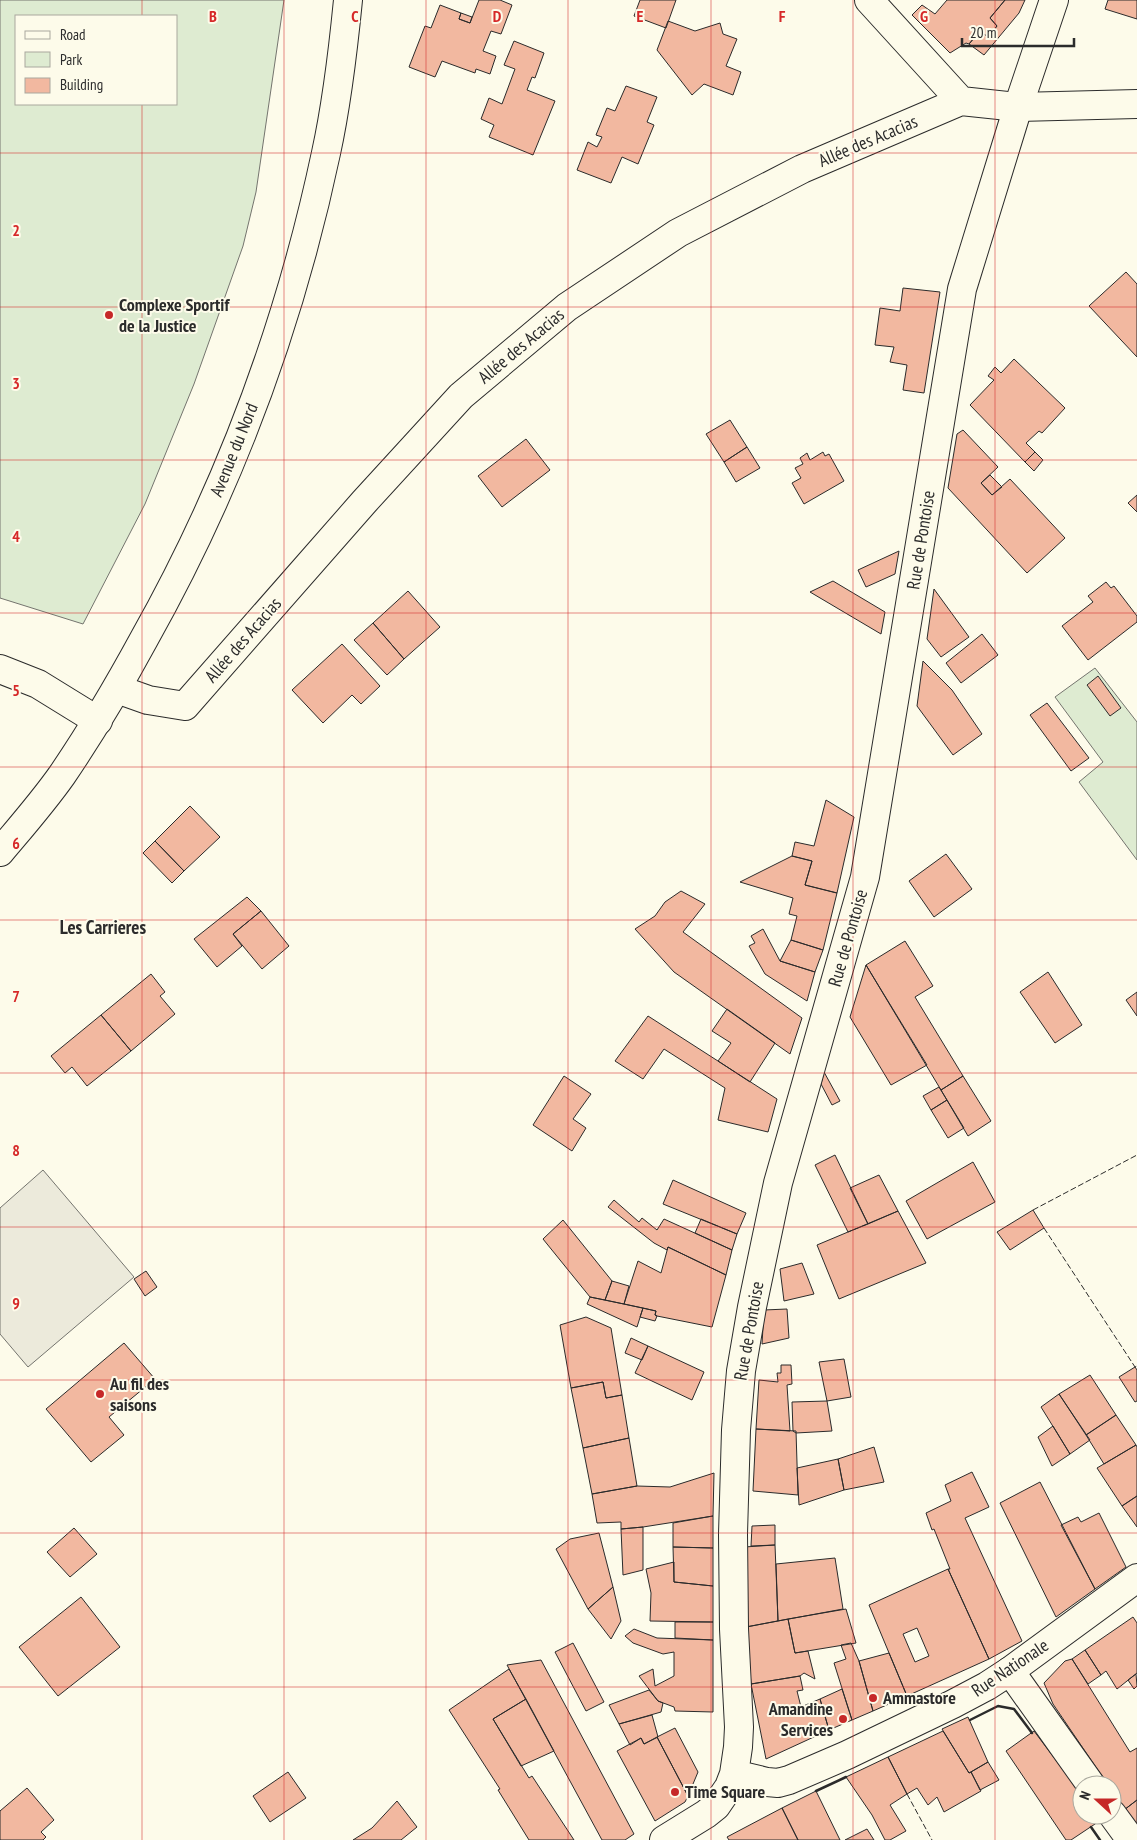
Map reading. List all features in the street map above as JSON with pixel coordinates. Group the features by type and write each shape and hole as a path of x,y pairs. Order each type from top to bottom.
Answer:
{"street":[{"name":"Avenue du Nord","path":"0,852 61,777 117,689 168,596 199,534 246,426 304,245 327,152 342,60 348,0"},
{"path":"869,0 961,101"},
{"name":"Rue de Pontoise","path":"664,1840 716,1806 729,1787 734,1774 739,1727 734,1630 733,1534 736,1430 741,1371 752,1307 778,1183 865,877 962,289 1018,107 1054,0"},
{"name":"Allée des Acacias","path":"117,689 148,700 185,706 364,502 461,396 567,307 678,233 802,169 961,101 1018,107 1137,104"},
{"path":"0,669 38,684 98,720"},
{"name":"Rue Nationale","path":"734,1774 767,1782 778,1783 789,1780 847,1755 953,1704 1010,1671 1137,1578"},
{"path":"1010,1671 1084,1775"},
{"path":"1120,1825 1130,1840"}],"green space":[{"name":"Complexe Sportif de la Justice","path":"0,0 284,0 256,192 243,246 194,384 145,504 83,624 0,598"},
{"path":"1095,668 1137,722 1137,860 1079,782 1103,762 1055,697"}],"shaded area":[{"path":"43,1170 134,1277 28,1367 0,1334 0,1208"}],"building":[{"path":"479,0 500,0 512,5 501,34 491,31 483,51 496,56 490,74 476,69 475,73 442,61 435,77 409,67 425,26 431,28 440,5 461,13 459,19 470,23"},
{"path":"640,0 676,0 666,28 634,16"},
{"path":"947,0 1005,0 990,18 997,26 988,37 980,31 969,44 966,43 950,53 912,15 922,5 935,14"},
{"path":"1005,0 1025,0 1019,13 984,55 969,44 980,31 988,37 997,26 990,18"},
{"path":"1108,0 1137,0 1137,19 1105,9"},
{"path":"461,13 472,17 470,23 459,19"},
{"path":"668,21 695,31 720,23 723,34 737,39 726,66 741,72 733,95 704,84 692,95 657,50"},
{"path":"514,41 544,53 535,78 532,77 527,90 555,101 533,155 489,137 494,125 481,119 489,98 502,104 515,69 504,65"},
{"path":"626,86 657,97 647,122 654,125 638,164 622,157 611,183 577,170 588,142 597,147 602,137 596,135 607,108 615,111"},
{"path":"1126,272 1137,284 1137,357 1089,306"},
{"path":"903,288 940,292 924,393 903,390 907,365 890,362 894,347 875,345 880,308 900,311"},
{"path":"1014,359 1065,408 1042,433 1039,431 1026,443 1035,452 1025,462 970,405 994,380 988,376 995,367 1001,373"},
{"path":"730,420 747,447 724,462 706,434"},
{"path":"963,430 998,467 981,483 992,495 1010,479 1065,538 1027,573 948,488 957,434"},
{"path":"526,439 550,470 502,507 478,476"},
{"path":"747,447 760,468 736,482 724,462"},
{"path":"823,452 825,456 829,454 844,481 804,504 792,483 801,478 795,468 803,464 800,458 807,453 810,460"},
{"path":"1035,452 1043,460 1034,471 1025,462"},
{"path":"990,475 1002,487 992,495 981,483"},
{"path":"1137,495 1137,512 1128,503"},
{"path":"899,551 895,574 866,587 858,570"},
{"path":"833,581 885,612 881,634 810,592"},
{"path":"1106,582 1111,588 1114,586 1137,616 1137,622 1088,660 1062,626 1093,602 1088,596"},
{"path":"934,589 969,637 941,657 927,639"},
{"path":"408,591 440,627 404,659 373,623"},
{"path":"373,623 404,659 387,675 354,640"},
{"path":"982,634 998,655 961,683 946,663"},
{"path":"342,644 380,686 361,704 352,695 323,723 292,690"},
{"path":"923,661 952,690 982,734 953,755 917,706"},
{"path":"1098,676 1121,708 1110,716 1087,685"},
{"path":"1047,703 1089,758 1071,771 1030,715"},
{"path":"826,800 854,817 837,893 805,885 812,861 792,856 795,842 814,846"},
{"path":"190,806 220,837 184,871 155,841"},
{"path":"155,841 184,871 172,883 143,853"},
{"path":"946,854 972,889 934,917 909,881"},
{"path":"792,856 812,861 805,885 837,893 823,950 791,940 797,916 789,914 793,898 740,882"},
{"path":"681,891 705,904 683,932 802,1018 790,1054 674,972 635,929 655,916 665,902"},
{"path":"247,897 261,911 233,934 242,946 217,967 194,939"},
{"path":"261,911 289,946 262,969 233,934"},
{"path":"763,929 780,961 815,972 807,1001 765,974 749,946 755,943 751,936"},
{"path":"791,940 823,950 815,972 780,961"},
{"path":"905,941 933,986 915,997 963,1076 941,1090 866,965"},
{"path":"866,965 927,1065 891,1085 850,1017"},
{"path":"1048,972 1082,1025 1055,1043 1020,992"},
{"path":"151,974 165,992 160,996 175,1014 131,1051 101,1015"},
{"path":"1137,992 1137,1016 1126,1000"},
{"path":"727,1009 775,1043 750,1082 718,1061 731,1043 712,1031"},
{"path":"101,1015 131,1051 87,1086 72,1067 65,1073 51,1056"},
{"path":"648,1016 777,1099 768,1132 718,1120 725,1088 664,1049 643,1079 615,1061"},
{"path":"824,1072 840,1101 832,1105 821,1084"},
{"path":"564,1076 591,1094 573,1119 586,1128 572,1151 533,1125"},
{"path":"963,1076 991,1121 968,1136 941,1090"},
{"path":"939,1087 947,1100 931,1110 923,1096"},
{"path":"947,1100 964,1128 948,1138 931,1110"},
{"path":"835,1155 868,1224 848,1232 815,1165"},
{"path":"973,1162 995,1202 927,1239 906,1201"},
{"path":"879,1175 898,1211 868,1224 850,1188"},
{"path":"673,1180 746,1213 737,1234 663,1204"},
{"path":"614,1200 639,1222 642,1218 657,1230 664,1219 732,1250 726,1275 668,1247 667,1250 654,1243 608,1207"},
{"path":"1033,1210 1044,1228 1010,1250 997,1232"},
{"path":"898,1211 926,1263 839,1299 817,1245"},
{"path":"701,1219 737,1234 732,1250 695,1233"},
{"path":"563,1220 612,1281 605,1300 590,1297 543,1239"},
{"path":"668,1247 726,1275 712,1327 657,1316 655,1315 656,1311 624,1304 638,1261 661,1273"},
{"path":"802,1263 814,1294 784,1301 780,1269"},
{"path":"146,1271 157,1287 145,1296 134,1279"},
{"path":"612,1281 629,1286 624,1304 605,1300"},
{"path":"590,1297 643,1308 637,1327 587,1304"},
{"path":"643,1308 656,1311 655,1321 640,1317"},
{"path":"787,1309 789,1338 762,1344 764,1310"},
{"path":"586,1317 611,1328 622,1395 606,1398 603,1382 571,1388 560,1325"},
{"path":"631,1338 648,1346 642,1360 625,1353"},
{"name":"Au fil des saisons","path":"124,1343 155,1379 109,1417 124,1435 91,1462 46,1409"},
{"path":"648,1346 704,1372 692,1400 635,1373"},
{"path":"844,1359 851,1397 827,1401 819,1362"},
{"path":"781,1365 791,1365 792,1384 787,1385 790,1431 756,1429 759,1380 778,1382 777,1373 781,1373"},
{"path":"1135,1367 1137,1370 1137,1401 1135,1402 1119,1377"},
{"path":"1090,1375 1116,1415 1086,1435 1059,1394"},
{"path":"603,1382 606,1398 622,1395 629,1438 583,1448 571,1388"},
{"path":"1059,1394 1090,1440 1070,1454 1041,1407"},
{"path":"827,1401 832,1431 796,1433 793,1431 792,1402"},
{"path":"1116,1415 1136,1445 1104,1464 1086,1435"},
{"path":"1053,1426 1070,1454 1052,1466 1038,1437"},
{"path":"756,1429 796,1431 798,1495 753,1491"},
{"path":"629,1438 637,1486 592,1494 583,1448"},
{"path":"1136,1445 1137,1496 1122,1506 1097,1468"},
{"path":"874,1447 884,1482 844,1490 838,1459"},
{"path":"838,1459 844,1490 799,1505 797,1468"},
{"path":"972,1472 989,1507 965,1518 1022,1641 989,1659 948,1569 950,1569 926,1513 951,1501 945,1485"},
{"path":"714,1473 713,1516 621,1529 621,1522 597,1523 592,1494 637,1486 670,1487"},
{"path":"1040,1482 1095,1589 1056,1617 1000,1503"},
{"path":"1137,1496 1137,1527 1122,1506"},
{"path":"1099,1513 1126,1567 1095,1589 1061,1525 1078,1517 1081,1522"},
{"path":"713,1516 713,1548 673,1547 673,1523"},
{"path":"775,1525 775,1545 751,1546 752,1526"},
{"path":"643,1527 643,1570 623,1575 621,1529"},
{"path":"74,1528 97,1554 70,1577 47,1552"},
{"path":"599,1533 613,1587 588,1609 556,1549 570,1539"},
{"path":"775,1545 778,1621 746,1627 744,1547"},
{"path":"673,1547 713,1548 713,1586 674,1582"},
{"path":"835,1558 843,1609 778,1621 776,1564"},
{"path":"674,1562 674,1582 713,1586 713,1622 650,1621 651,1593 646,1569"},
{"path":"948,1569 989,1659 907,1696 869,1605","holes":["917,1628 929,1656 915,1662 903,1634"]},
{"path":"613,1587 621,1621 611,1639 588,1609"},
{"path":"81,1597 120,1647 58,1696 19,1647"},
{"path":"846,1609 856,1643 795,1653 788,1619"},
{"path":"1133,1617 1137,1623 1137,1673 1117,1689 1106,1671 1101,1675 1085,1650"},
{"path":"788,1619 795,1653 808,1651 815,1679 804,1673 800,1676 751,1684 746,1627"},
{"path":"675,1622 713,1622 713,1640 675,1638"},
{"path":"634,1629 657,1638 713,1640 713,1712 675,1711 674,1707 658,1701 639,1676 653,1669 655,1686 674,1676 674,1652 663,1654 633,1643 625,1636"},
{"path":"573,1643 604,1702 586,1711 555,1652"},
{"path":"851,1643 859,1661 873,1711 852,1720 834,1663 846,1659 841,1645"},
{"path":"1085,1650 1101,1675 1088,1684 1072,1659"},
{"path":"889,1653 907,1696 873,1711 859,1661"},
{"path":"1072,1659 1130,1752 1137,1748 1137,1800 1124,1810 1122,1807 1122,1775 1101,1775 1053,1704 1044,1683 1065,1661"},
{"path":"541,1660 634,1834 625,1840 602,1840 507,1665"},
{"path":"509,1669 526,1699 493,1719 529,1778 532,1776 574,1840 529,1840 498,1790 500,1789 449,1710"},
{"path":"1136,1674 1137,1686 1134,1689 1128,1680"},
{"path":"800,1676 803,1690 797,1691 801,1707 820,1699 829,1730 766,1759 751,1684"},
{"path":"842,1689 852,1720 829,1730 820,1699"},
{"path":"649,1690 658,1701 663,1703 661,1712 619,1724 609,1705"},
{"path":"526,1699 554,1751 521,1766 493,1719"},
{"path":"652,1715 658,1737 644,1744 641,1738 630,1745 619,1724"},
{"path":"968,1717 988,1762 969,1773 942,1729"},
{"path":"675,1728 698,1772 688,1796 657,1737"},
{"path":"943,1731 969,1773 971,1772 981,1791 944,1812 937,1797 928,1805 917,1788 907,1794 888,1757"},
{"path":"1034,1731 1072,1782 1072,1825 1094,1825 1071,1840 1066,1840 1006,1751"},
{"path":"657,1737 688,1796 685,1802 655,1821 617,1751 641,1738 644,1744"},
{"path":"888,1757 907,1794 890,1805 906,1831 890,1840 885,1840 872,1815 846,1777"},
{"path":"988,1762 999,1780 980,1790 971,1772"},
{"path":"288,1772 306,1798 270,1822 253,1796"},
{"path":"27,1788 54,1820 41,1832 46,1837 43,1840 0,1840 0,1811"},
{"path":"816,1791 840,1840 798,1840 782,1808"},
{"path":"1137,1800 1137,1828 1124,1810"},
{"path":"397,1801 417,1827 401,1840 353,1840 372,1828"},
{"path":"782,1808 798,1840 729,1840 727,1837"},
{"path":"867,1829 874,1840 845,1840"}],"fence":[{"path":"1033,1210 1137,1155"},
{"path":"1044,1228 1135,1367 1137,1366"},
{"path":"907,1794 932,1840"}],"wall":[{"path":"970,1720 998,1706 1014,1709 1032,1733"},
{"path":"816,1791 846,1777"},
{"path":"1091,1827 1100,1840"}],"place":[{"name":"Complexe Sportif de la Justice","path":"109,315"},
{"name":"Au fil des saisons","path":"100,1394"},
{"name":"Ammastore","path":"873,1698"},
{"name":"Amandine Services","path":"843,1719"},
{"name":"Time Square","path":"675,1792"}],"district":[{"name":"Les Carrieres","path":"103,927"}]}
